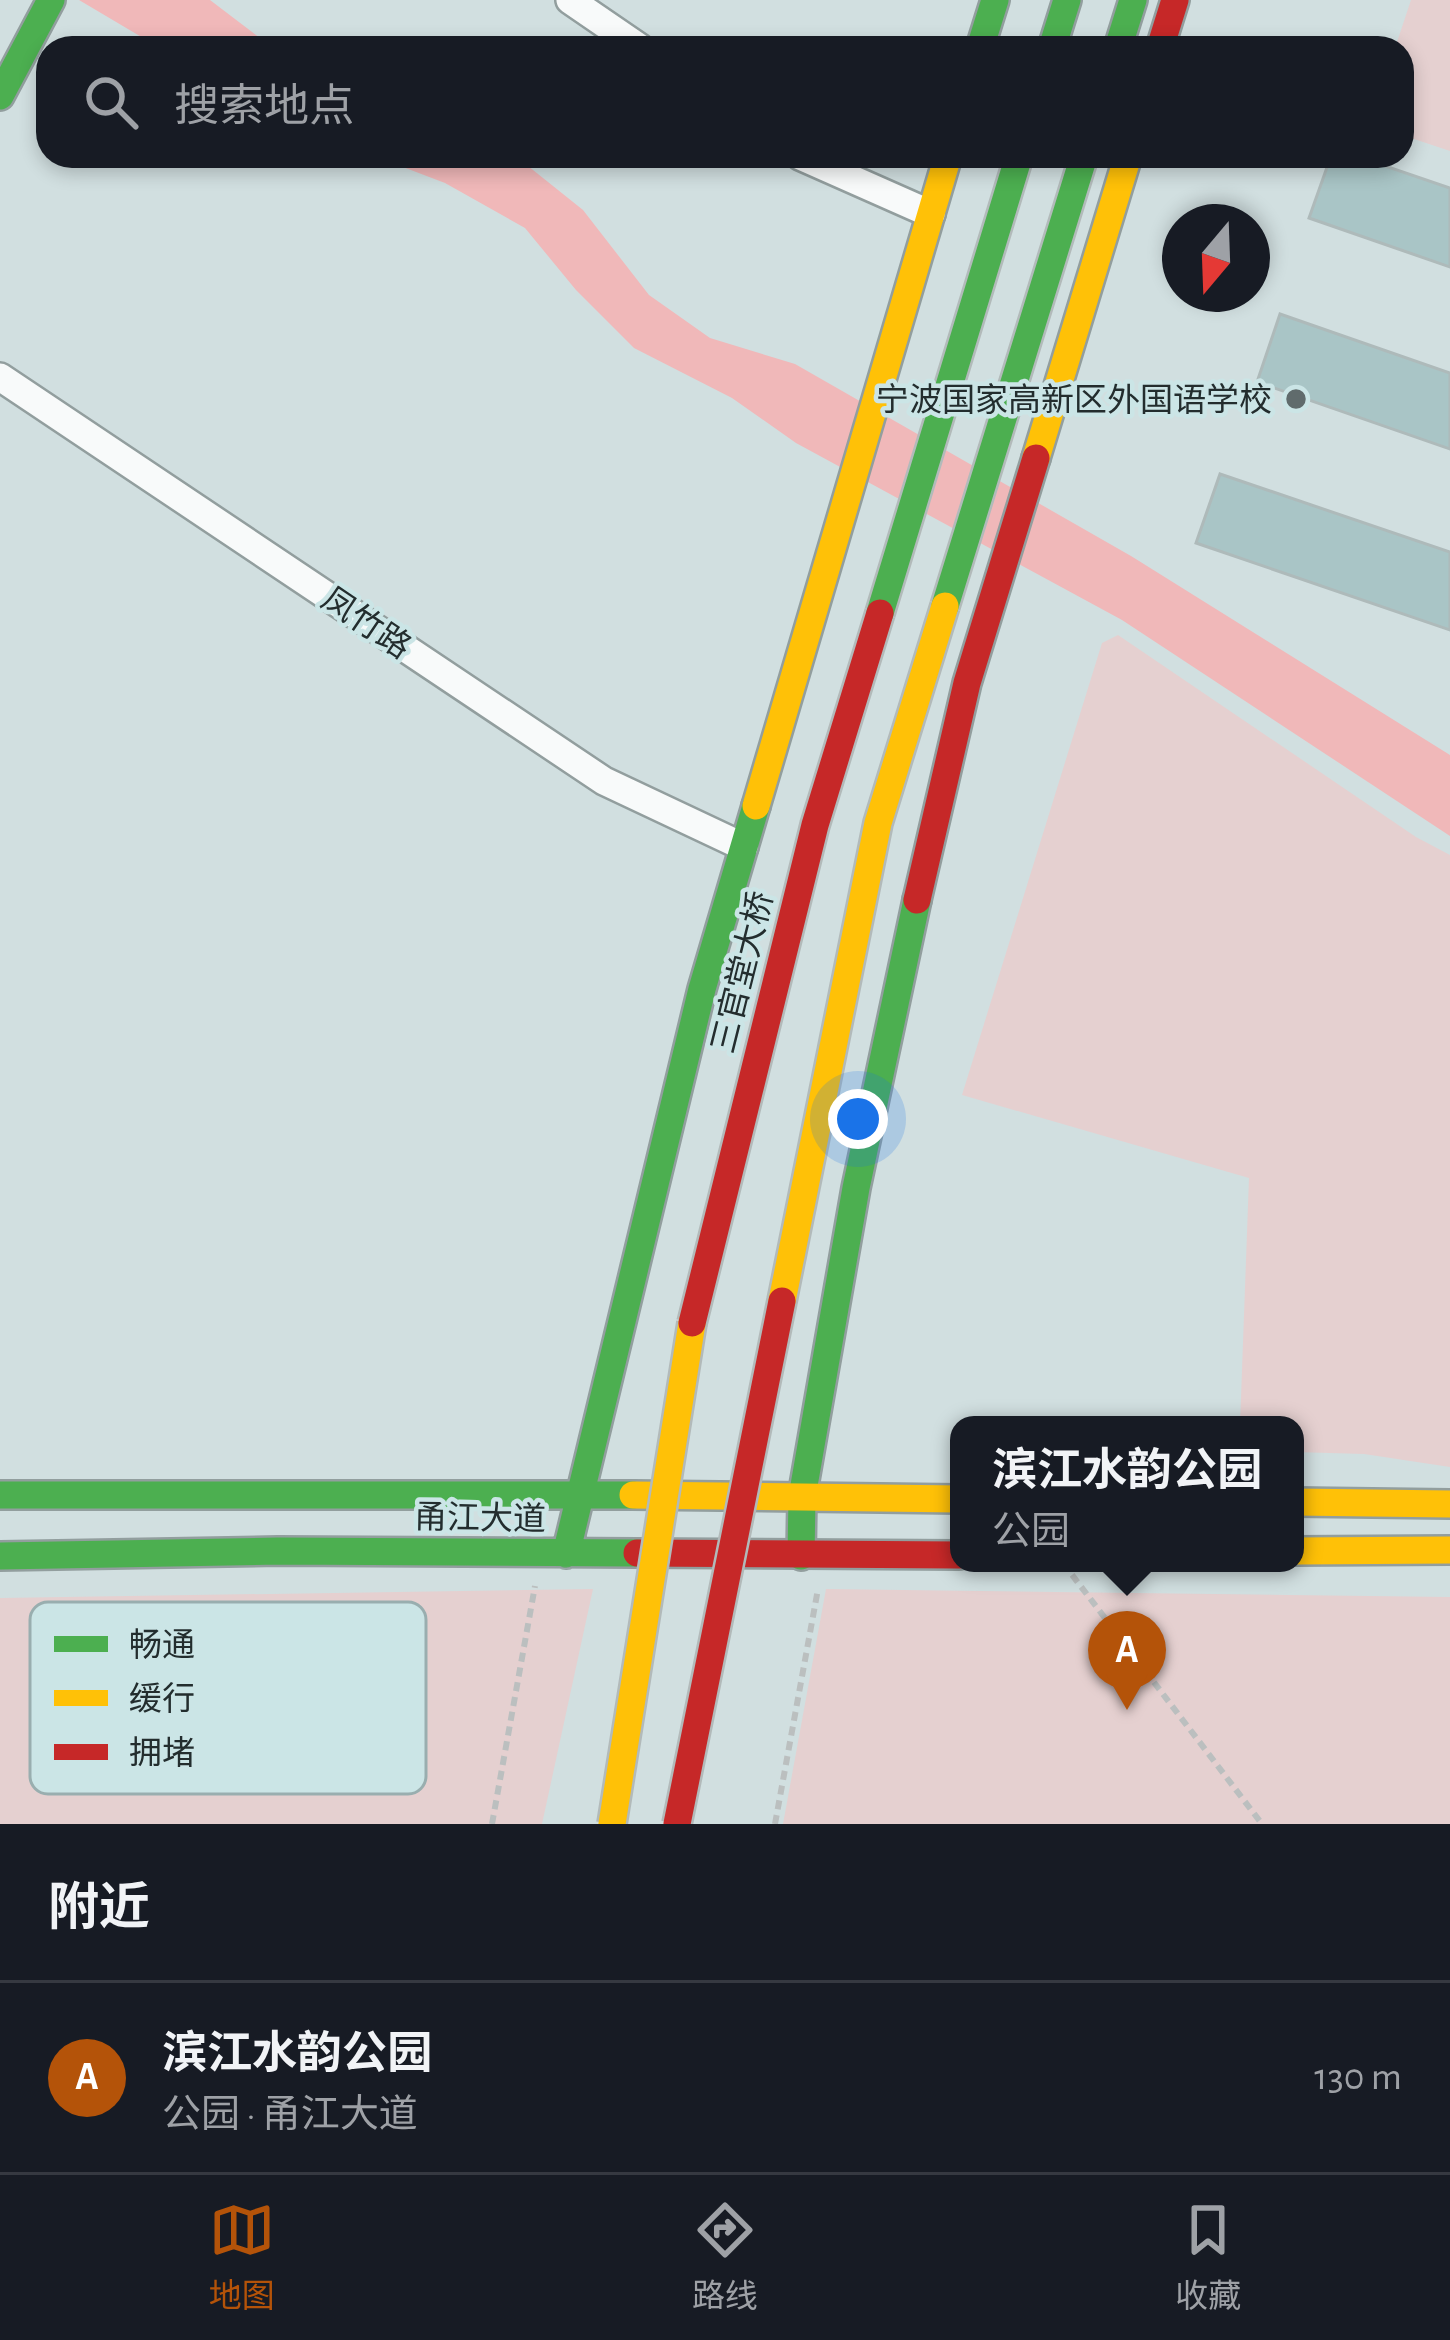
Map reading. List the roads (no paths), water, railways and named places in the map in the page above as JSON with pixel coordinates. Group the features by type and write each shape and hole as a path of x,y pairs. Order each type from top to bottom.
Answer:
{"main road":[{"path":"0,96 51,0"},
{"path":"984,36 994,0"},
{"path":"1056,36 1067,0"},
{"path":"1122,36 1132,0"},
{"path":"1164,36 1175,0"},
{"path":"553,1554 580,1494 702,989 944,168"},
{"name":"三官堂大桥","path":"612,1824 694,1309 814,825 1015,168"},
{"path":"677,1824 878,823 1080,168"},
{"path":"801,1556 802,1497 865,1144 968,683 1123,168"},
{"name":"甬江大道","path":"0,1495 950,1499"},
{"path":"1304,1502 1450,1504"},
{"path":"1304,1551 1450,1550"},
{"name":"甬江大道","path":"0,1556 278,1551 950,1555"}],"street":[{"path":"570,0 622,36"},
{"path":"827,168 931,214"},
{"name":"凤竹路","path":"0,377 604,781 744,847"}],"place":[{"name":"宁波国家高新区外国语学校","path":"1296,399"},
{"name":"滨江水韵公园","path":"1127,1710"}]}
